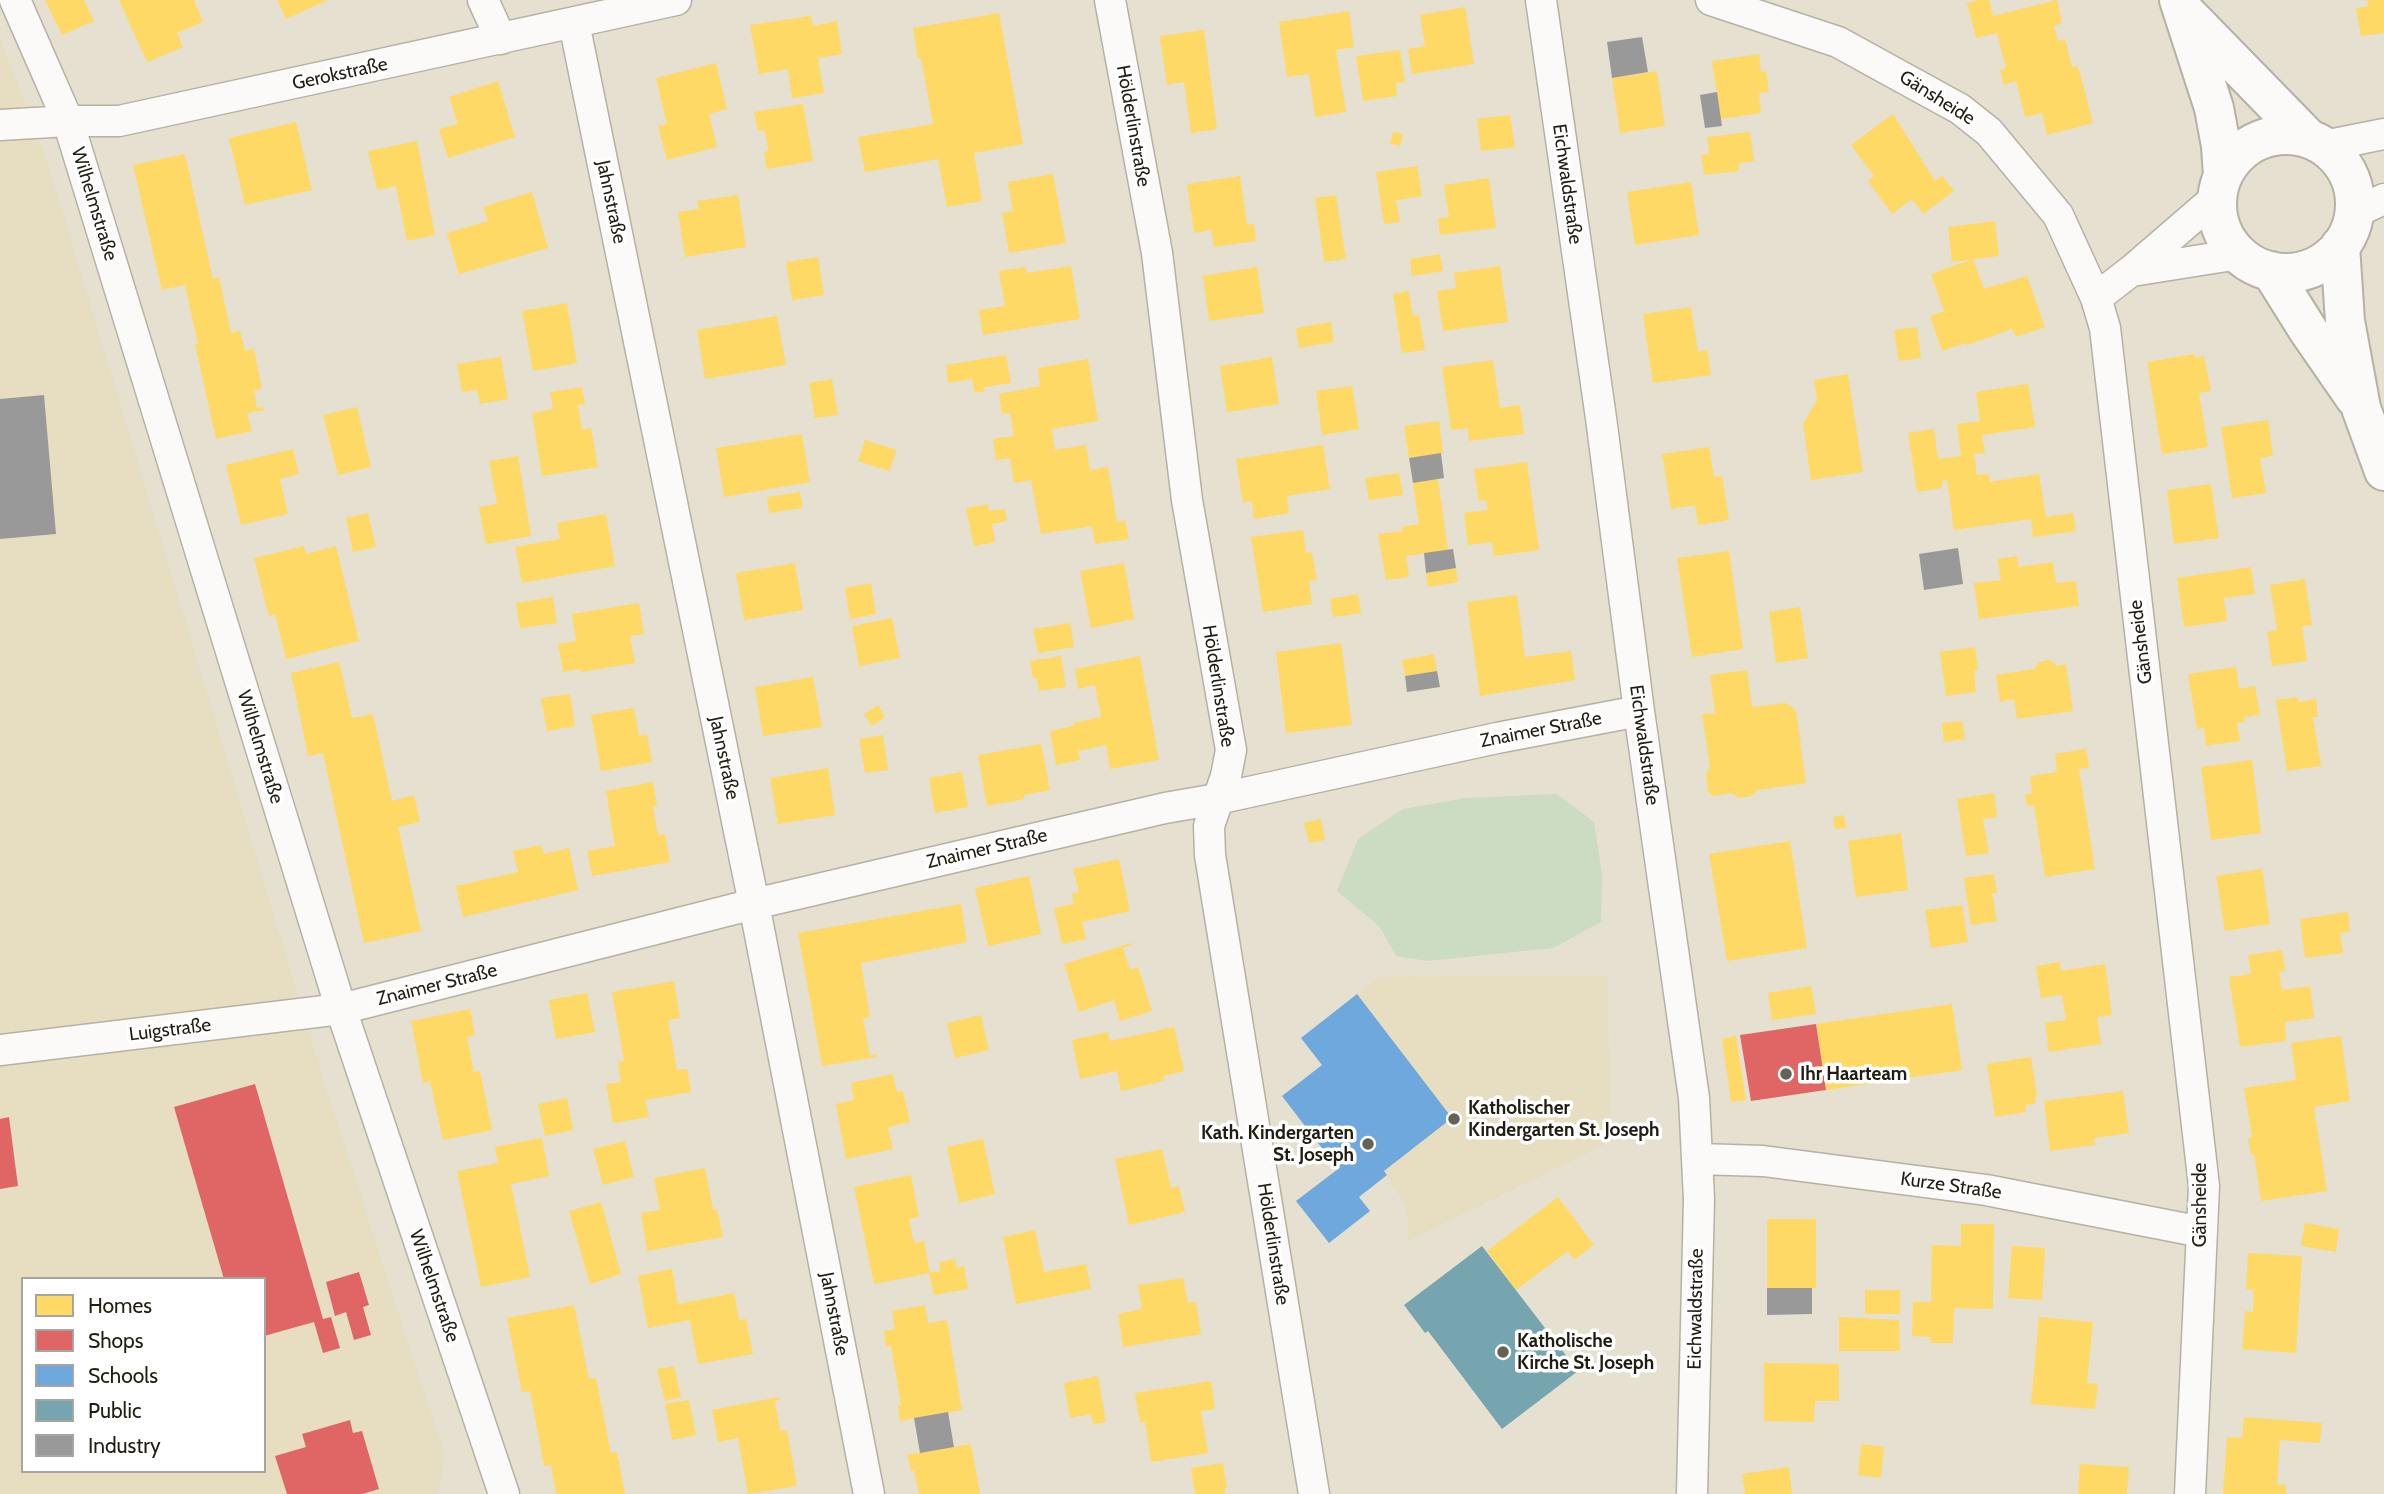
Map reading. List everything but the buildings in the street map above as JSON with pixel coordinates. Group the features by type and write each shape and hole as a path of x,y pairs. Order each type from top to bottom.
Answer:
{"street":[{"name":"Wilhelmstraße","path":"15,0 68,121 341,1009 504,1494"},
{"path":"483,0 501,39"},
{"name":"Gerokstraße","path":"0,125 119,121 676,0"},
{"name":"Hölderlinstraße","path":"1110,0 1157,253 1187,500 1231,750 1226,776 1209,826 1210,855 1314,1494"},
{"name":"Eichwaldstraße","path":"1541,0 1694,1098 1698,1159 1692,1494"},
{"name":"Gänsheide","path":"1711,0 1838,42 1960,109 1989,132 2058,215 2096,298 2105,328 2204,1186 2190,1494"},
{"path":"2181,5 2317,142 2338,159 2349,175 2359,219 2345,321 2361,408 2384,471"},
{"path":"2181,5 2214,108 2221,146 2221,228 2229,242 2255,262 2308,330 2361,408"},
{"name":"Jahnstraße","path":"574,23 754,904 869,1494"},
{"path":"2096,298 2131,271 2220,186 2234,159 2250,145 2269,137 2290,135 2317,142 2384,134"},
{"path":"2131,271 2255,262 2291,273 2309,269 2326,260 2359,219"},
{"name":"Znaimer Straße","path":"341,1009 754,904 1165,808 1510,735 1639,711"},
{"name":"Luigstraße","path":"0,1051 341,1009"},
{"name":"Kurze Straße","path":"1698,1159 1763,1161 1986,1190 2202,1232"}],"shaded area":[{"path":"0,38 47,161 328,1095 445,1457 438,1494 0,1494"},
{"name":"Katholischer Kindergarten St. Joseph","path":"1608,976 1610,1142 1408,1241 1407,1207 1387,1176 1359,1197 1282,1096 1321,1065 1301,1038 1379,977"}],"green space":[{"path":"1557,794 1594,822 1602,874 1601,922 1553,948 1427,961 1396,956 1380,927 1337,891 1358,839 1403,809 1466,798"}],"place":[{"name":"Ihr Haarteam","path":"1786,1074"},
{"name":"Katholischer Kindergarten St. Joseph","path":"1454,1119"},
{"name":"Kath. Kindergarten St. Joseph","path":"1368,1144"},
{"name":"Katholische Kirche St. Joseph","path":"1503,1352"}]}
